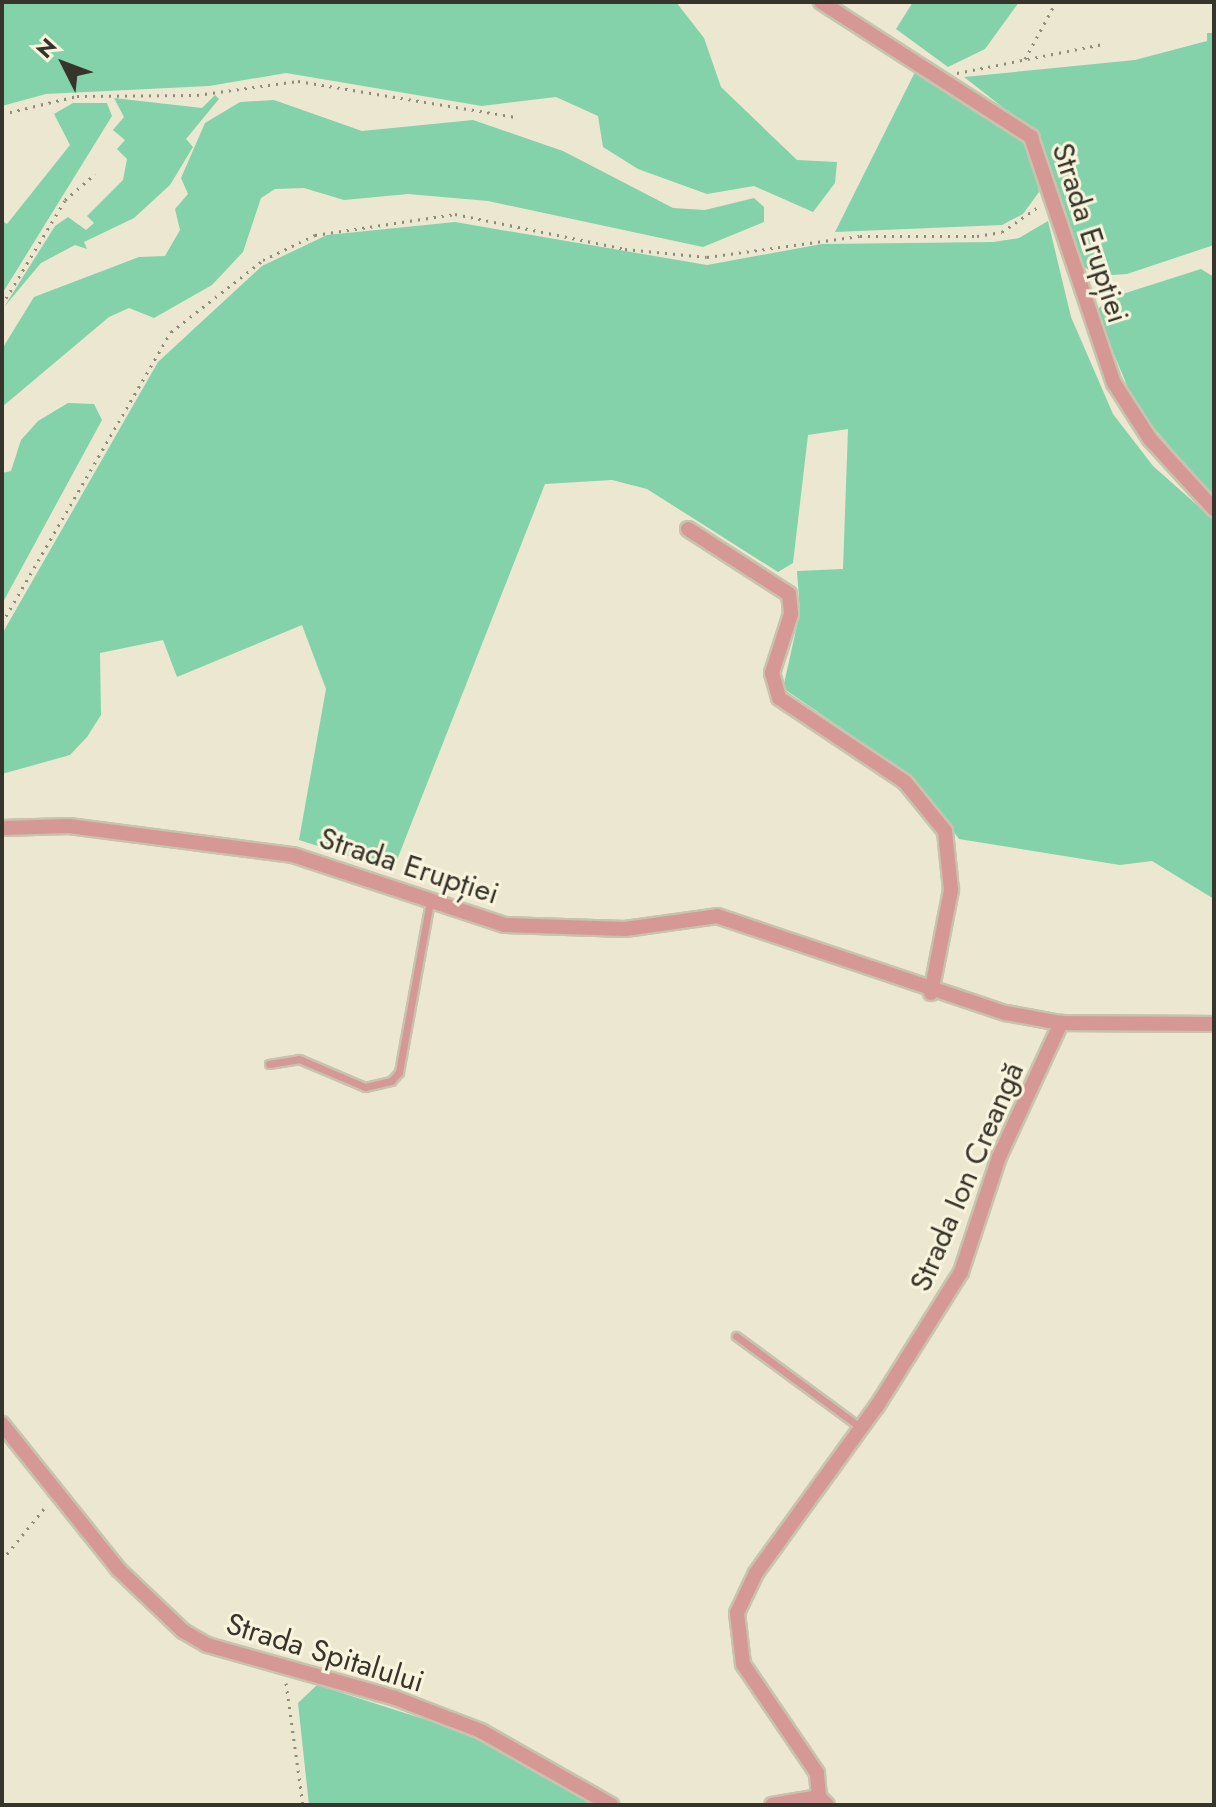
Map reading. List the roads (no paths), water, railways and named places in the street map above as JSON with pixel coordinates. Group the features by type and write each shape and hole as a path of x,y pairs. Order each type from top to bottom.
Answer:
{"street":[{"name":"Strada Erupției","path":"821,2 945,77 1031,137 1053,193 1114,383 1150,439 1214,509"},
{"path":"688,529 789,594 791,614 772,673 779,698 905,782 945,831 951,890 931,993"},
{"name":"Strada Erupției","path":"2,828 69,826 293,855 505,925 561,930 717,916 931,993 1061,1023 1214,1024"},
{"name":"Strada Ion Creangă","path":"823,1801 817,1773 759,1697 734,1628 756,1573 861,1428 961,1272 999,1157 1061,1023"},
{"name":"Strada Spitalului","path":"2,1424 57,1496 183,1631 285,1671 395,1698 481,1731 611,1805"},
{"path":"772,1805 823,1801"}],"lane":[{"path":"269,1064 299,1059 365,1087 391,1081 399,1072 430,902"},
{"path":"736,1336 861,1428"}]}
